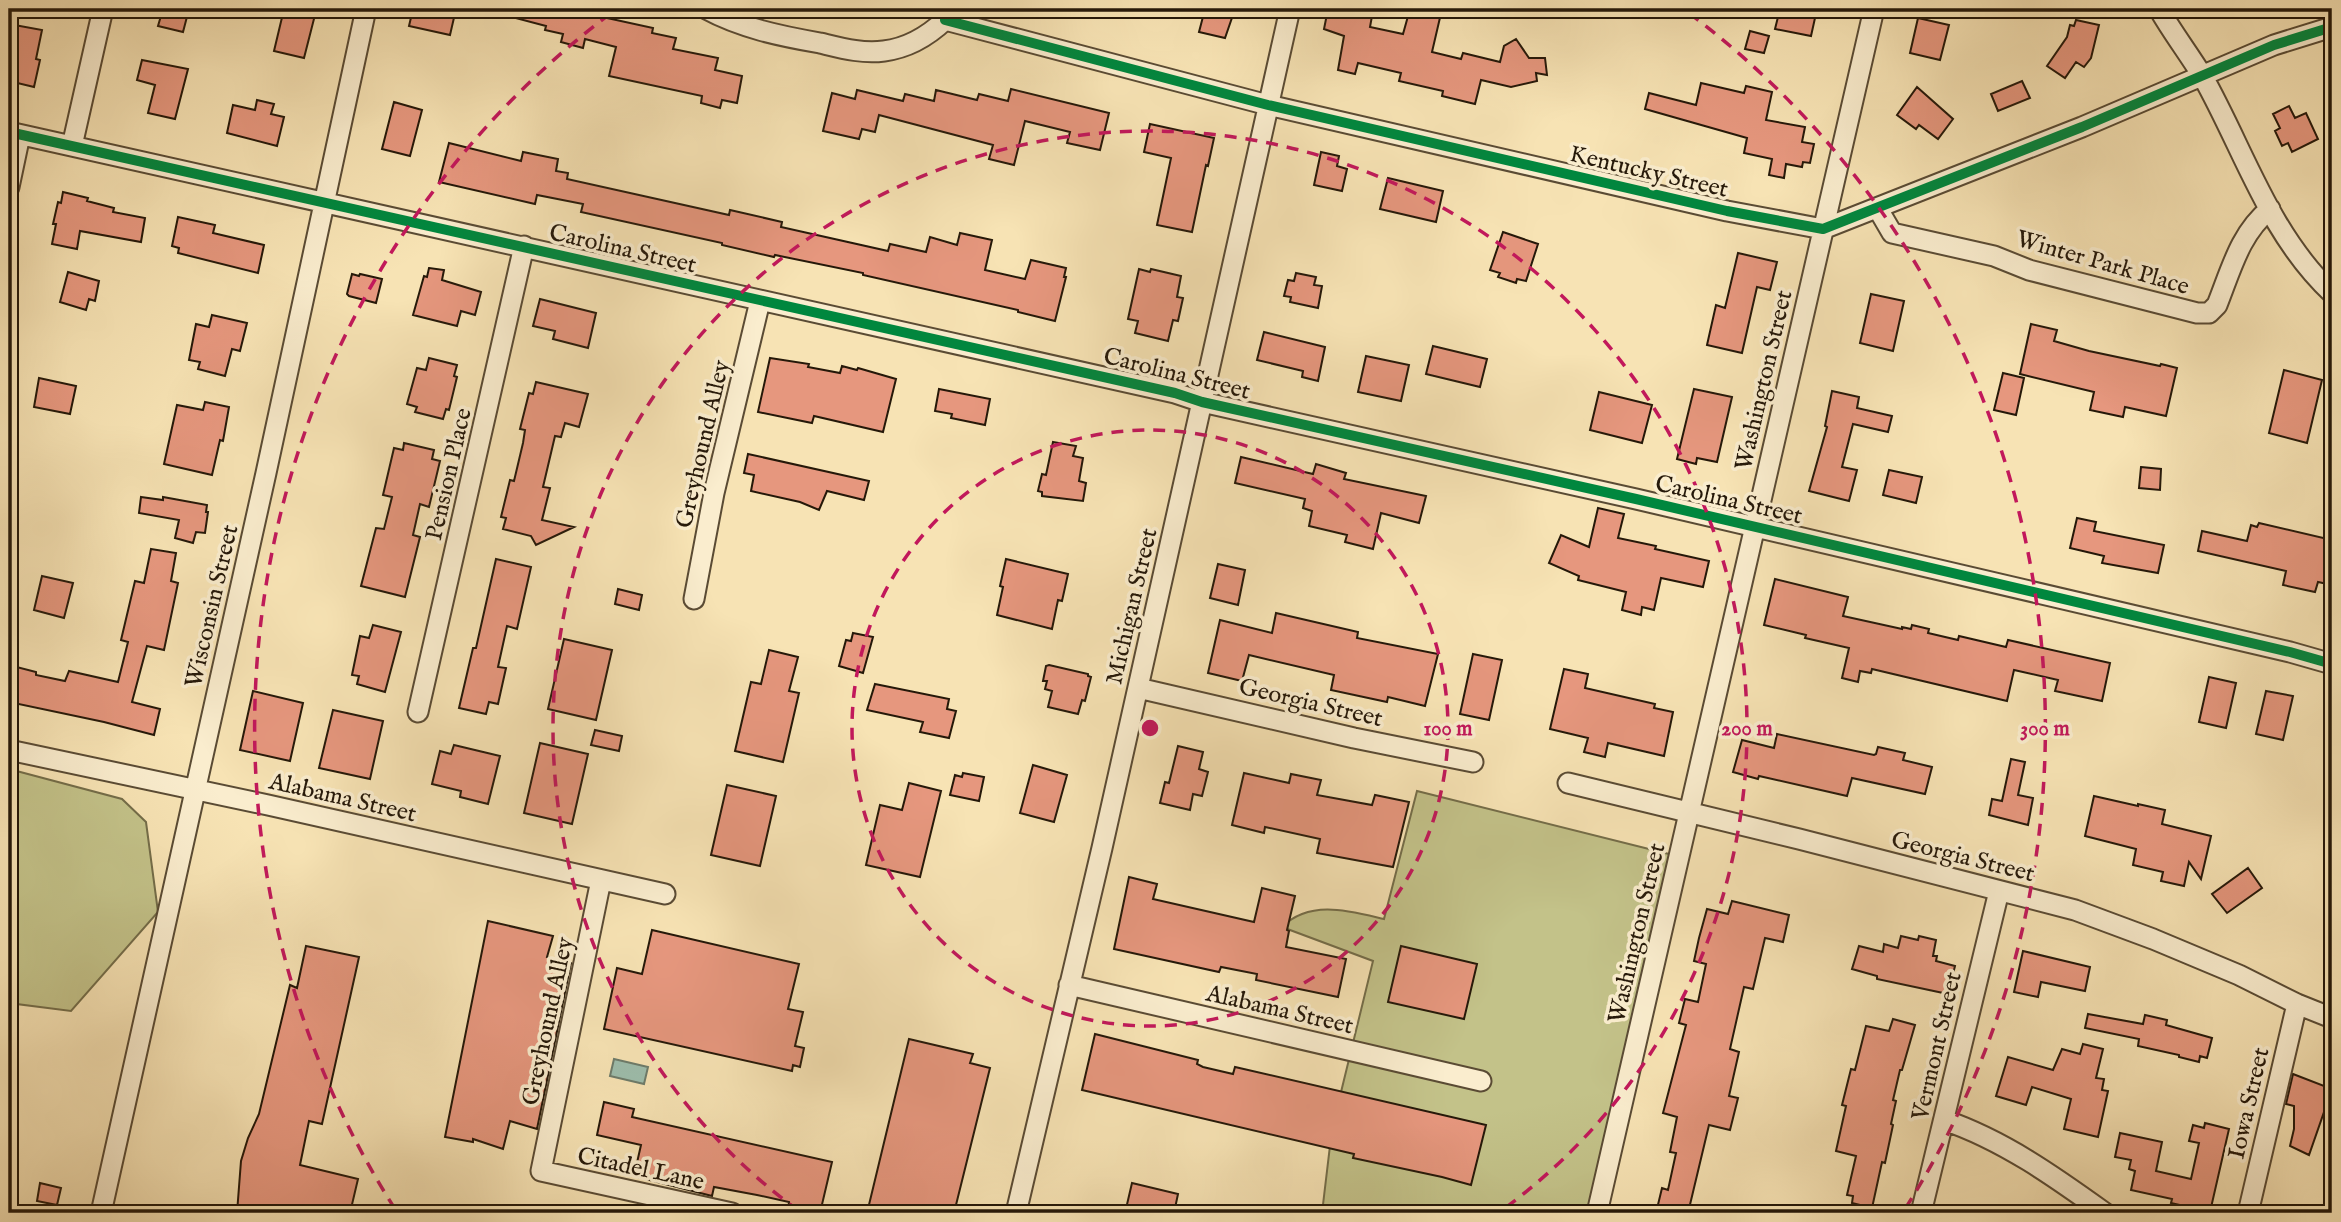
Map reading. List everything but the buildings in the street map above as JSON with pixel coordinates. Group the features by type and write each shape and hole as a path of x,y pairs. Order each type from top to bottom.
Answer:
{"street":[{"path":"72,146 103,9"},
{"name":"Wisconsin Street","path":"101,1213 366,9"},
{"name":"Kentucky Street","path":"706,9 746,26 863,52 886,51 908,45 929,35 943,14 1268,104 1714,208 1823,229"},
{"name":"Michigan Street","path":"1016,1213 1138,688 1290,9"},
{"name":"Washington Street","path":"1597,1213 1874,9"},
{"path":"2159,9 2202,75 2270,209 2296,253 2332,293"},
{"path":"1823,229 1878,209 2274,45 2323,29"},
{"path":"9,187 15,133"},
{"name":"Carolina Street","path":"15,133 1148,387 1202,402 1754,526 2332,664"},
{"name":"Winter Park Place","path":"1878,209 1892,233 1994,256 2029,270 2197,313 2209,313 2217,305 2243,240 2255,221 2270,209"},
{"name":"Pension Place","path":"418,712 524,246"},
{"name":"Greyhound Alley","path":"694,599 714,493 760,301"},
{"name":"Georgia Street","path":"1138,688 1340,735 1473,762"},
{"name":"Alabama Street","path":"9,750 665,894"},
{"name":"Georgia Street","path":"1568,783 2075,910 2239,975 2332,1018"},
{"name":"Greyhound Alley","path":"541,1171 601,880"},
{"name":"Vermont Street","path":"1921,1213 2000,891"},
{"name":"Alabama Street","path":"1069,985 1481,1081"},
{"name":"Iowa Street","path":"2248,1213 2297,1004"},
{"path":"1944,1120 1972,1129 2011,1151 2105,1213"},
{"name":"Citadel Lane","path":"541,1171 732,1213"}],"shaded area":[{"path":"9,769 122,799 146,822 158,912 71,1011 9,1003"},
{"path":"1417,791 1673,855 1588,1213 1322,1213 1332,1129 1373,961 1282,927 1293,918 1318,910 1331,909 1384,919"},
{"path":"614,1059 648,1067 644,1084 610,1076"}],"cycle path":[{"path":"945,20 1268,105 1727,211 1823,229 2082,127 2274,45 2332,27"},
{"path":"9,132 1175,393 1202,402 1636,499 2332,664"}]}
